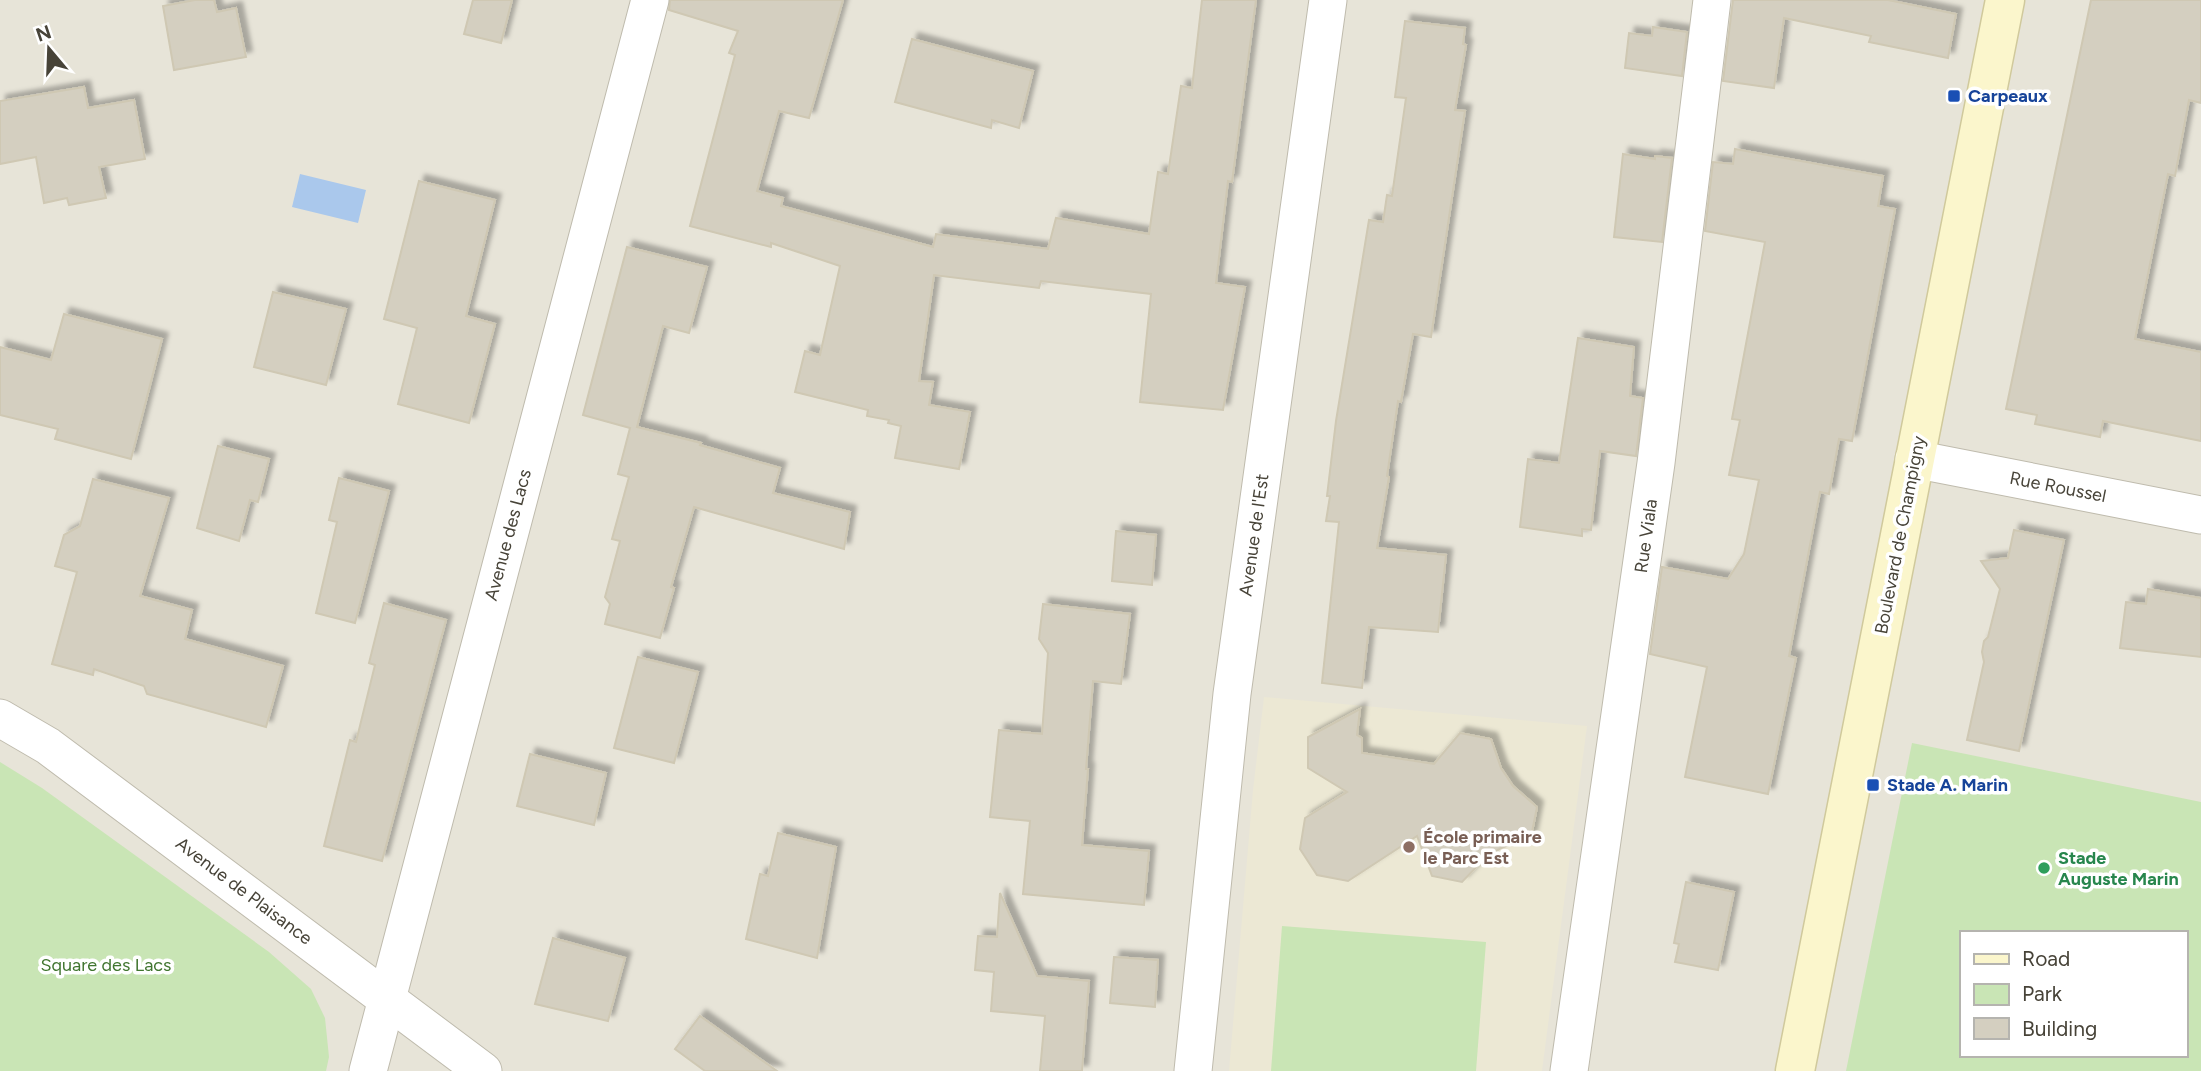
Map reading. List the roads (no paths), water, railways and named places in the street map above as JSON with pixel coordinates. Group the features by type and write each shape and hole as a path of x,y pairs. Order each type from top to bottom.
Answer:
{"main road":[{"name":"Boulevard de Champigny","path":"1795,1071 2005,0"}],"street":[{"name":"Avenue des Lacs","path":"368,1071 650,0"},
{"name":"Avenue de l'Est","path":"1193,1071 1233,694 1328,0"},
{"name":"Rue Viala","path":"1569,1071 1656,463 1712,0"},
{"name":"Rue Roussel","path":"1914,458 2201,514"},
{"name":"Avenue de Plaisance","path":"0,718 48,746 483,1071"}],"water":[{"path":"300,174 366,190 358,223 292,207"}],"place":[{"name":"Carpeaux","path":"1954,96"},
{"name":"Stade A. Marin","path":"1873,785"},
{"name":"École primaire le Parc Est","path":"1409,847"},
{"name":"Stade Auguste Marin","path":"2044,868"}],"park label":[{"name":"Square des Lacs","path":"106,965"}]}
